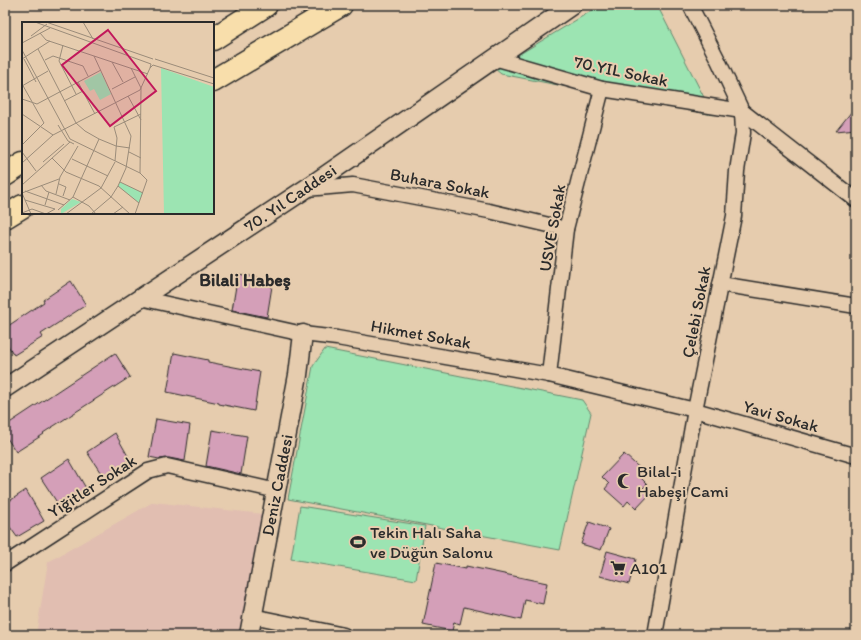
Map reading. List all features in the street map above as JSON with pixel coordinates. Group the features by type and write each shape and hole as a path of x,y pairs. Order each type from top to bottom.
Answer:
{"highway":[{"path":"214,38 266,5"},
{"path":"214,80 341,5"},
{"path":"5,174 22,164"},
{"path":"5,217 22,207"}],"street":[{"name":"70. Yıl Caddesi","path":"5,388 305,189 572,5"},
{"name":"Çelebi Sokak","path":"655,635 695,410 734,216 737,171 743,133 742,111 690,5"},
{"name":"70.YIL Sokak","path":"494,58 602,89 742,111"},
{"name":"USVE Sokak","path":"550,375 566,229 602,89"},
{"path":"742,111 856,200"},
{"name":"Buhara Sokak","path":"305,189 353,186 489,211 566,229"},
{"path":"720,284 856,306"},
{"name":"Hikmet Sokak","path":"140,298 303,334 337,338 550,375 695,410"},
{"name":"Deniz Caddesi","path":"249,635 298,375 303,334"},
{"name":"Yavi Sokak","path":"695,410 856,456"},
{"name":"Yiğitler Sokak","path":"5,564 148,471 167,466 277,491"},
{"path":"252,616 344,635"}],"shaded area":[{"path":"153,502 264,514 241,635 36,635 48,562"}],"green space":[{"path":"601,5 657,5 713,115 501,74 495,69"},
{"path":"325,349 582,400 591,413 560,550 288,499 313,366"},
{"name":"Tekin Halı Saha ve Düğün Salonu","path":"300,506 425,526 416,580 291,559"}],"building":[{"path":"856,106 856,129 836,131"},
{"path":"238,274 273,280 267,317 232,310"},
{"path":"71,281 86,305 41,334 43,337 14,355 5,341 5,328 44,302 43,300"},
{"path":"115,353 130,377 16,452 5,435 5,426"},
{"path":"174,353 208,360 208,362 260,372 254,411 167,392"},
{"path":"156,419 190,425 185,461 169,458 159,459 149,457"},
{"path":"212,430 247,436 241,474 206,466"},
{"path":"115,433 133,465 106,481 87,452"},
{"name":"Bilal-i Habeşi Cami","path":"624,454 645,473 641,478 647,484 643,488 650,494 636,509 628,501 624,506 605,489 609,484 602,477"},
{"path":"69,459 87,490 60,507 41,478"},
{"path":"26,490 44,521 17,537 5,520 5,504"},
{"path":"589,522 609,529 601,550 581,544"},
{"name":"A101","path":"607,551 636,559 629,584 600,576"},
{"path":"436,563 466,569 466,566 547,583 543,604 525,600 521,620 464,607 460,624 454,622 452,631 423,625"}],"place":[{"name":"Bilal-i Habeşi Cami","path":"625,481"},
{"name":"Tekin Halı Saha ve Düğün Salonu","path":"358,542"},
{"name":"A101","path":"618,568"}],"district":[{"name":"Bilali Habeş","path":"245,280"}]}
